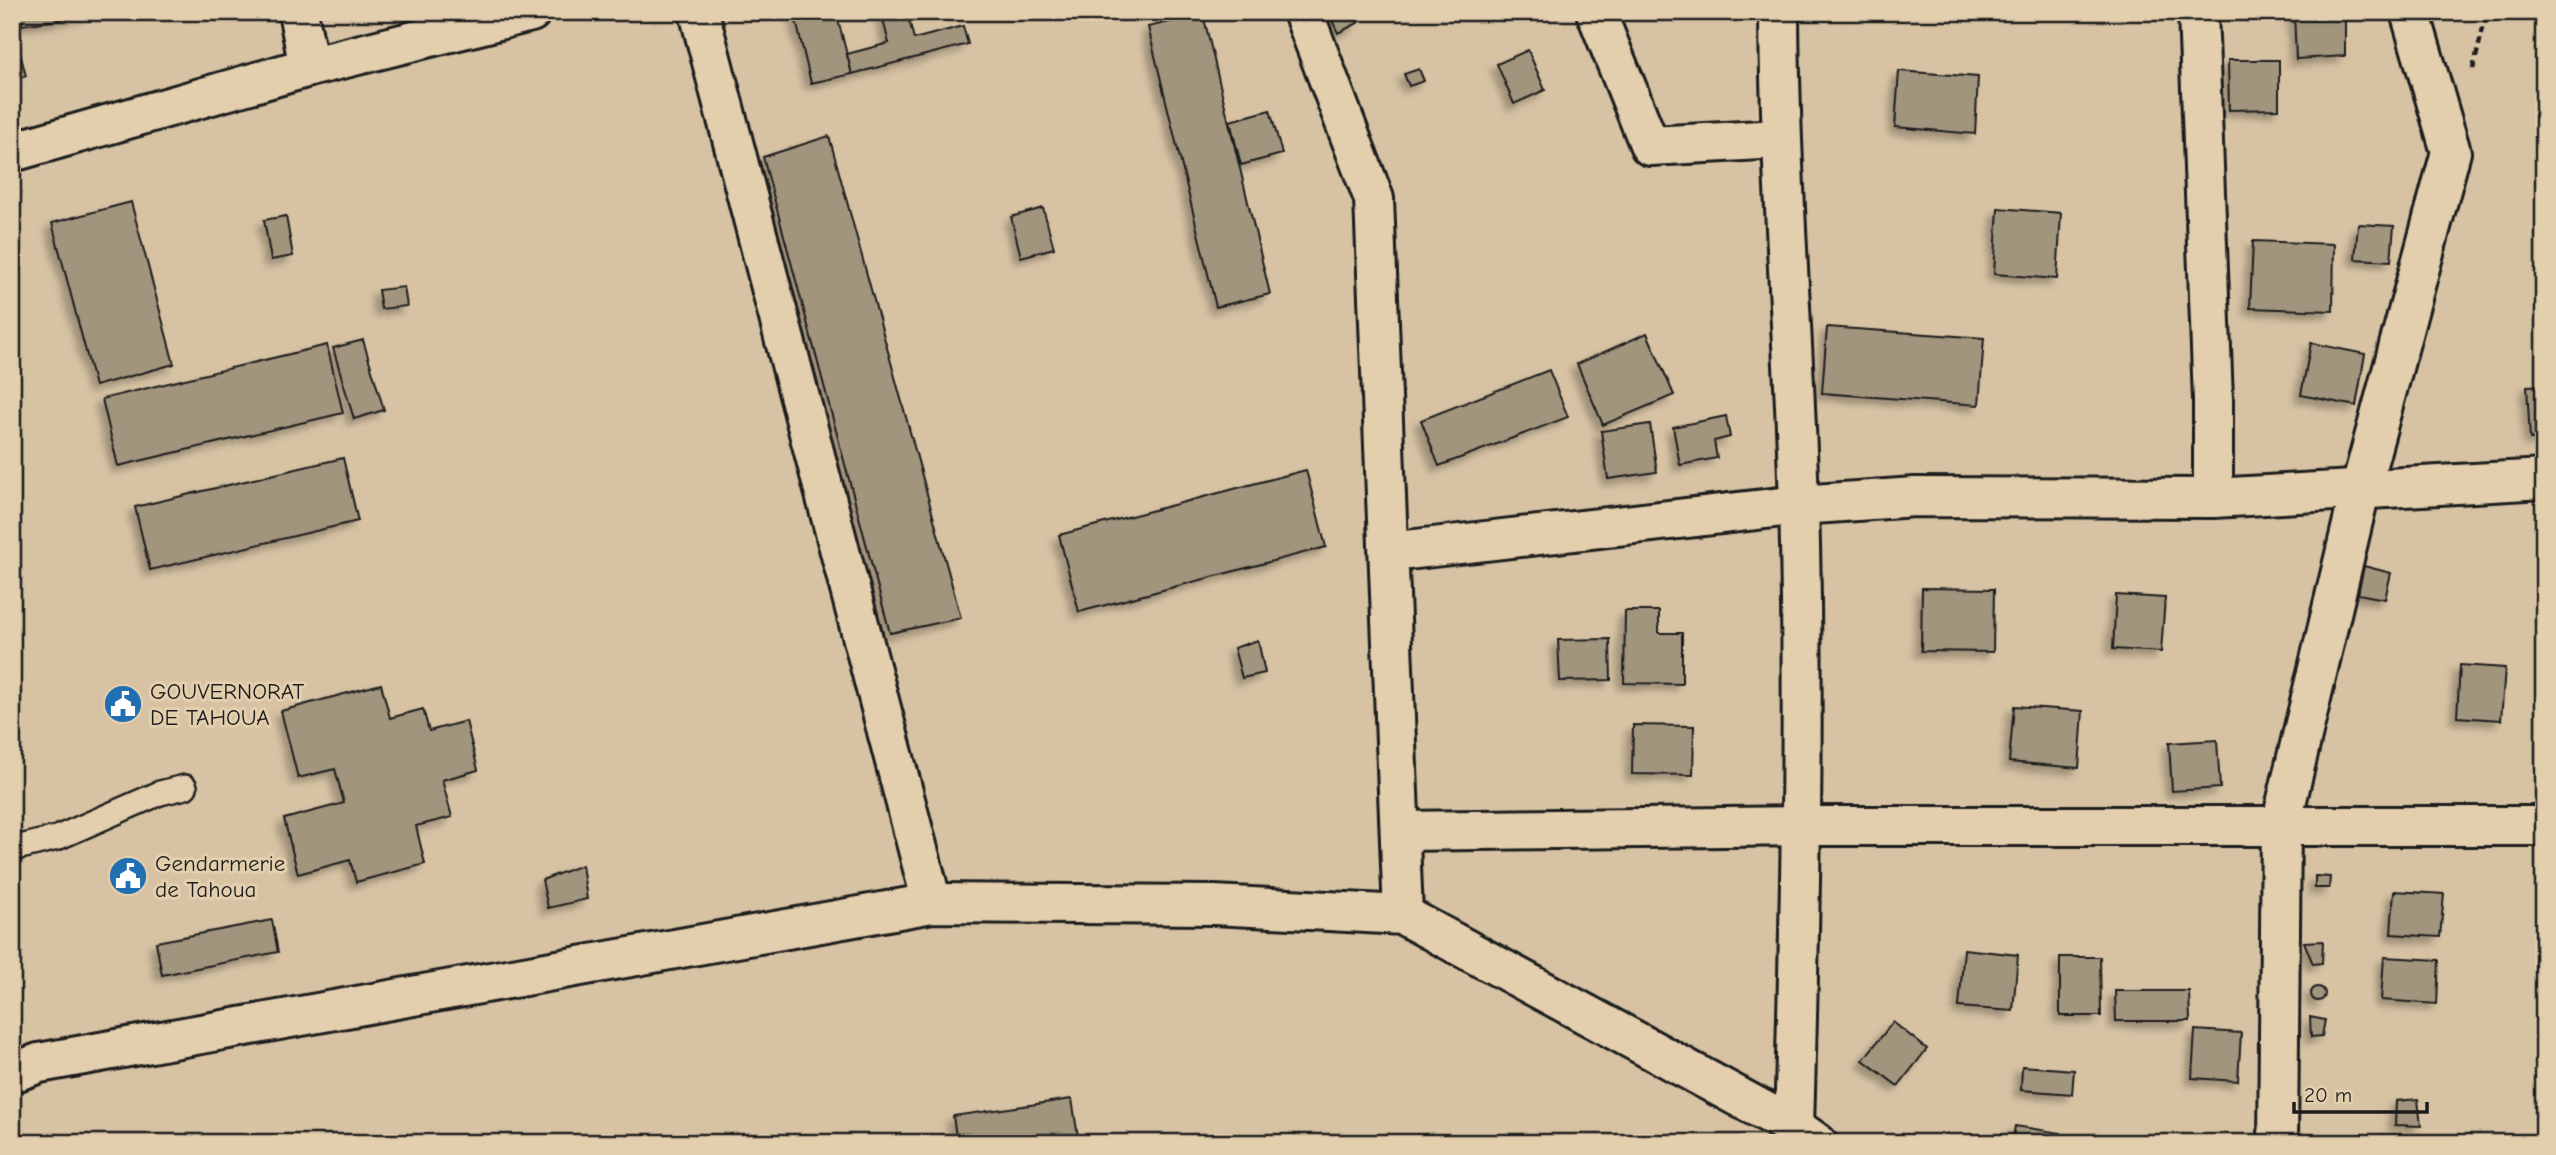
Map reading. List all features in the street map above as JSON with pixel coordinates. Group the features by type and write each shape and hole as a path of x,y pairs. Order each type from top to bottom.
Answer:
{"street":[{"path":"298,12 309,67"},
{"path":"12,152 309,67 531,12"},
{"path":"699,12 932,903"},
{"path":"1303,12 1374,199 1404,915"},
{"path":"1596,12 1650,146 1780,139"},
{"path":"21,1065 932,903 1214,905 1404,915 1806,1135 1799,505 1780,139 1779,12"},
{"path":"2198,12 2213,400 2213,498"},
{"path":"2278,1143 2281,825 2361,487 2451,152 2410,12"},
{"path":"1390,552 1799,505 1915,497 2213,498 2361,487 2544,479"},
{"path":"1402,831 1802,826 2544,826"}],"lane":[{"path":"12,849 57,838 160,793 185,787"}],"building":[{"path":"20,12 58,12 59,20 22,25"},
{"path":"58,12 88,12 88,14 59,20"},
{"path":"794,12 836,12 852,74 811,83"},
{"path":"881,12 907,12 914,39 963,26 968,44 852,74 847,54 889,43"},
{"path":"1328,12 1354,12 1358,23 1338,33"},
{"path":"2294,12 2345,12 2345,56 2296,59"},
{"path":"1203,14 1270,294 1216,307 1148,27"},
{"path":"18,45 26,76 12,79 12,47"},
{"path":"1528,50 1545,90 1514,104 1497,64"},
{"path":"2228,60 2279,60 2279,109 2229,110"},
{"path":"1419,69 1424,81 1409,86 1404,74"},
{"path":"1899,71 1978,77 1975,134 1895,127"},
{"path":"1270,110 1282,154 1241,165 1230,121"},
{"path":"829,136 961,618 890,633 763,157"},
{"path":"131,202 174,364 95,386 52,223"},
{"path":"1043,208 1054,248 1021,257 1011,217"},
{"path":"1998,208 2061,213 2057,279 1994,274"},
{"path":"286,216 293,256 271,260 264,220"},
{"path":"2358,224 2394,226 2391,261 2355,259"},
{"path":"2253,241 2334,244 2333,311 2250,308"},
{"path":"404,287 407,306 381,309 378,290"},
{"path":"1827,327 1984,338 1979,405 1822,393"},
{"path":"1647,333 1674,395 1603,425 1577,364"},
{"path":"363,340 384,410 354,419 333,348"},
{"path":"2311,343 2365,354 2356,406 2301,395"},
{"path":"327,345 343,413 118,466 102,399"},
{"path":"1549,370 1568,417 1439,466 1421,420"},
{"path":"2544,385 2544,438 2530,439 2527,386"},
{"path":"1726,416 1730,437 1714,441 1717,458 1680,465 1673,427"},
{"path":"1650,424 1657,472 1608,479 1601,431"},
{"path":"343,458 358,521 150,570 135,507"},
{"path":"1306,470 1326,547 1079,612 1059,535"},
{"path":"2364,566 2391,573 2385,599 2358,594"},
{"path":"1922,588 1994,589 1993,652 1921,651"},
{"path":"2116,595 2165,598 2161,652 2113,649"},
{"path":"1625,611 1659,611 1659,633 1682,633 1682,684 1624,683"},
{"path":"1610,639 1611,680 1560,681 1558,640"},
{"path":"1258,640 1265,673 1242,678 1234,648"},
{"path":"2460,665 2505,668 2501,720 2457,717"},
{"path":"381,684 390,718 423,709 429,731 466,721 478,770 442,780 452,817 416,826 425,864 356,882 350,860 298,874 284,819 344,803 335,769 298,778 281,711"},
{"path":"2014,706 2083,711 2079,768 2009,762"},
{"path":"1633,725 1694,726 1693,775 1632,774"},
{"path":"2217,740 2220,788 2172,791 2169,743"},
{"path":"582,865 587,899 548,908 542,880"},
{"path":"2315,876 2330,877 2329,888 2315,888"},
{"path":"2394,891 2444,894 2440,937 2391,934"},
{"path":"272,920 278,952 162,975 156,942"},
{"path":"2323,941 2322,963 2313,964 2304,942"},
{"path":"1964,949 2018,955 2013,1011 1959,1007"},
{"path":"2060,957 2100,957 2101,1016 2060,1016"},
{"path":"2384,957 2439,960 2437,1004 2381,1000"},
{"path":"2318,987 2323,989 2323,999 2318,1001 2313,999 2311,994 2313,989"},
{"path":"2115,991 2189,991 2190,1021 2116,1021"},
{"path":"2310,1017 2325,1020 2322,1036 2311,1037"},
{"path":"1893,1022 1927,1049 1898,1086 1863,1060"},
{"path":"2195,1030 2241,1033 2238,1081 2192,1078"},
{"path":"2022,1066 2074,1070 2072,1094 2021,1090"},
{"path":"1072,1099 1079,1143 957,1143 953,1116"},
{"path":"2418,1099 2421,1126 2395,1125 2396,1101"},
{"path":"2015,1126 2061,1133 2059,1143 2012,1143"},
{"path":"443,1136 444,1143 408,1143"}],"place":[{"name":"GOUVERNORAT DE TAHOUA","path":"123,704"},
{"name":"Gendarmerie de Tahoua","path":"128,876"}]}
